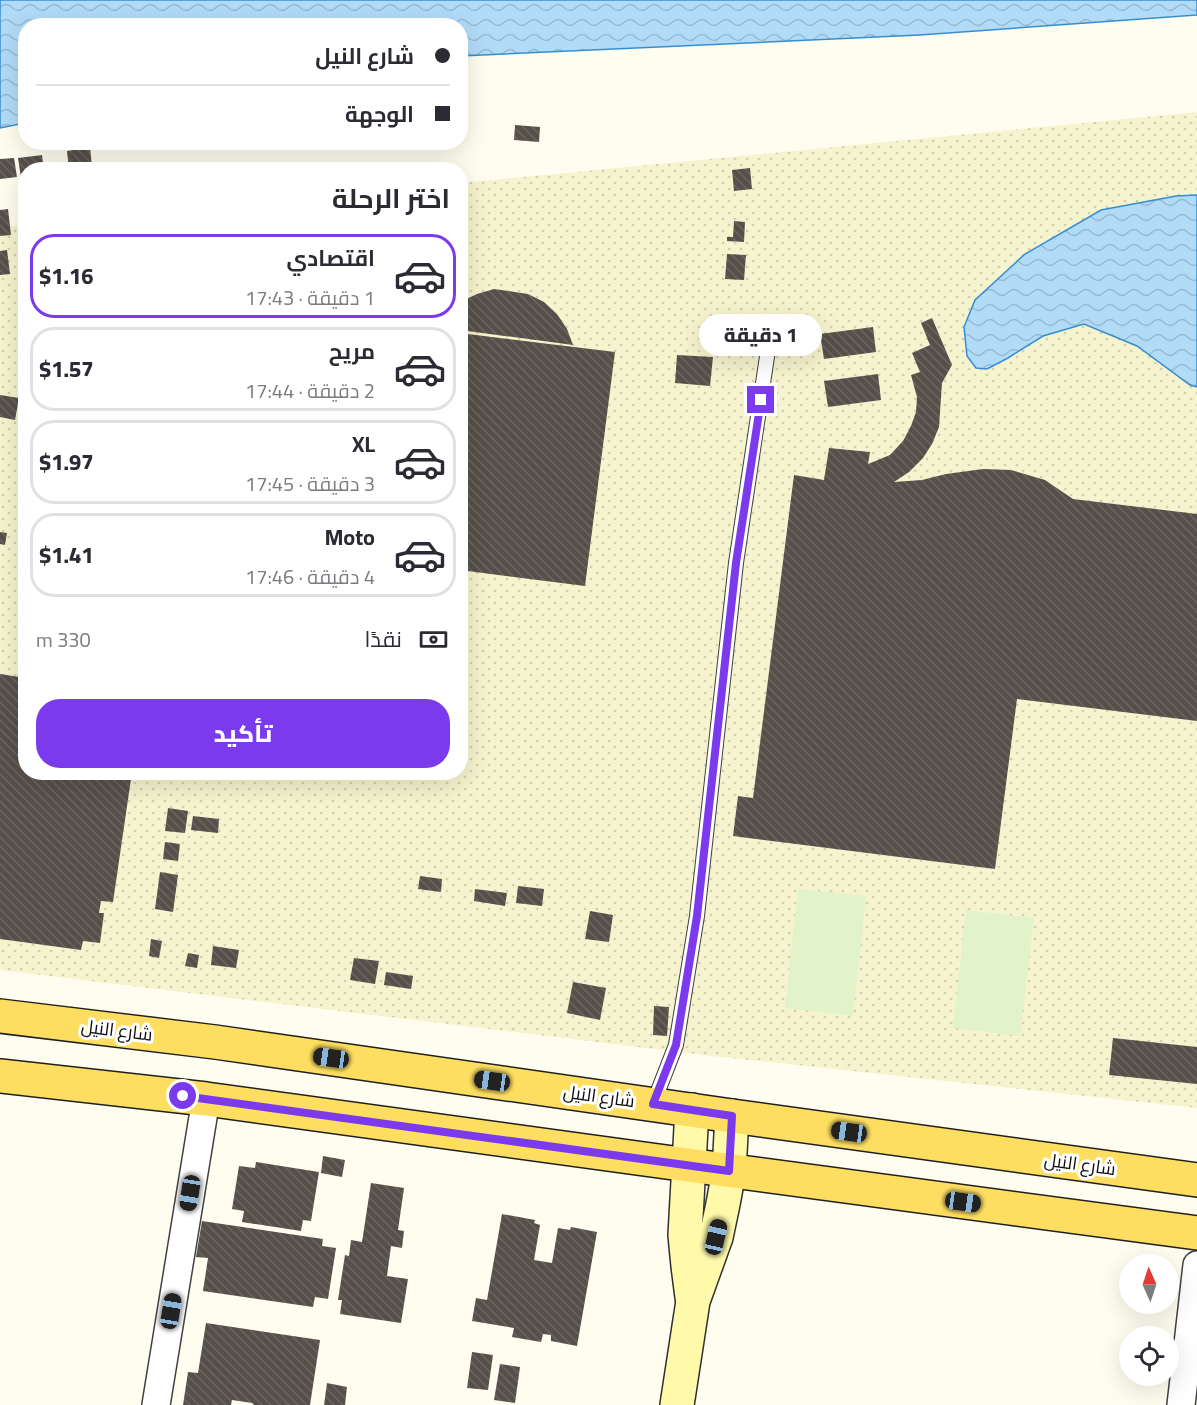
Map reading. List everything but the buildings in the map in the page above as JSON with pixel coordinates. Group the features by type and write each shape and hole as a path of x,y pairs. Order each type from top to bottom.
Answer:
{"main road":[{"name":"شارع النيل","path":"0,1016 215,1042 1197,1180"},
{"path":"0,1076 206,1099 1197,1233"}],"street":[{"path":"156,1405 206,1099"},
{"path":"692,1110 685,1235 693,1301"},
{"path":"676,1405 693,1301 716,1237 729,1171 732,1116"},
{"path":"1182,1405 1197,1265"}],"lane":[{"path":"653,1104 676,1045 697,916 736,563 771,330"}],"shaded area":[{"path":"1197,112 1197,1108 712,1056 0,970 0,227 18,226 18,780 468,780 468,182"}],"green space":[{"path":"798,889 866,896 853,1016 785,1008"},
{"path":"966,910 1034,918 1020,1036 953,1028"}],"water":[{"path":"0,0 1197,0 1197,15 920,35 468,56 468,18 18,18 18,124 0,128"},
{"path":"1197,195 1197,387 1190,385 1137,346 1084,324 1043,336 987,369 976,368 967,356 964,327 975,300 1025,254 1101,210 1176,196"}],"route":[{"path":"183,1096 729,1171 732,1116 653,1104 676,1045 697,916 736,563 761,400"}]}
